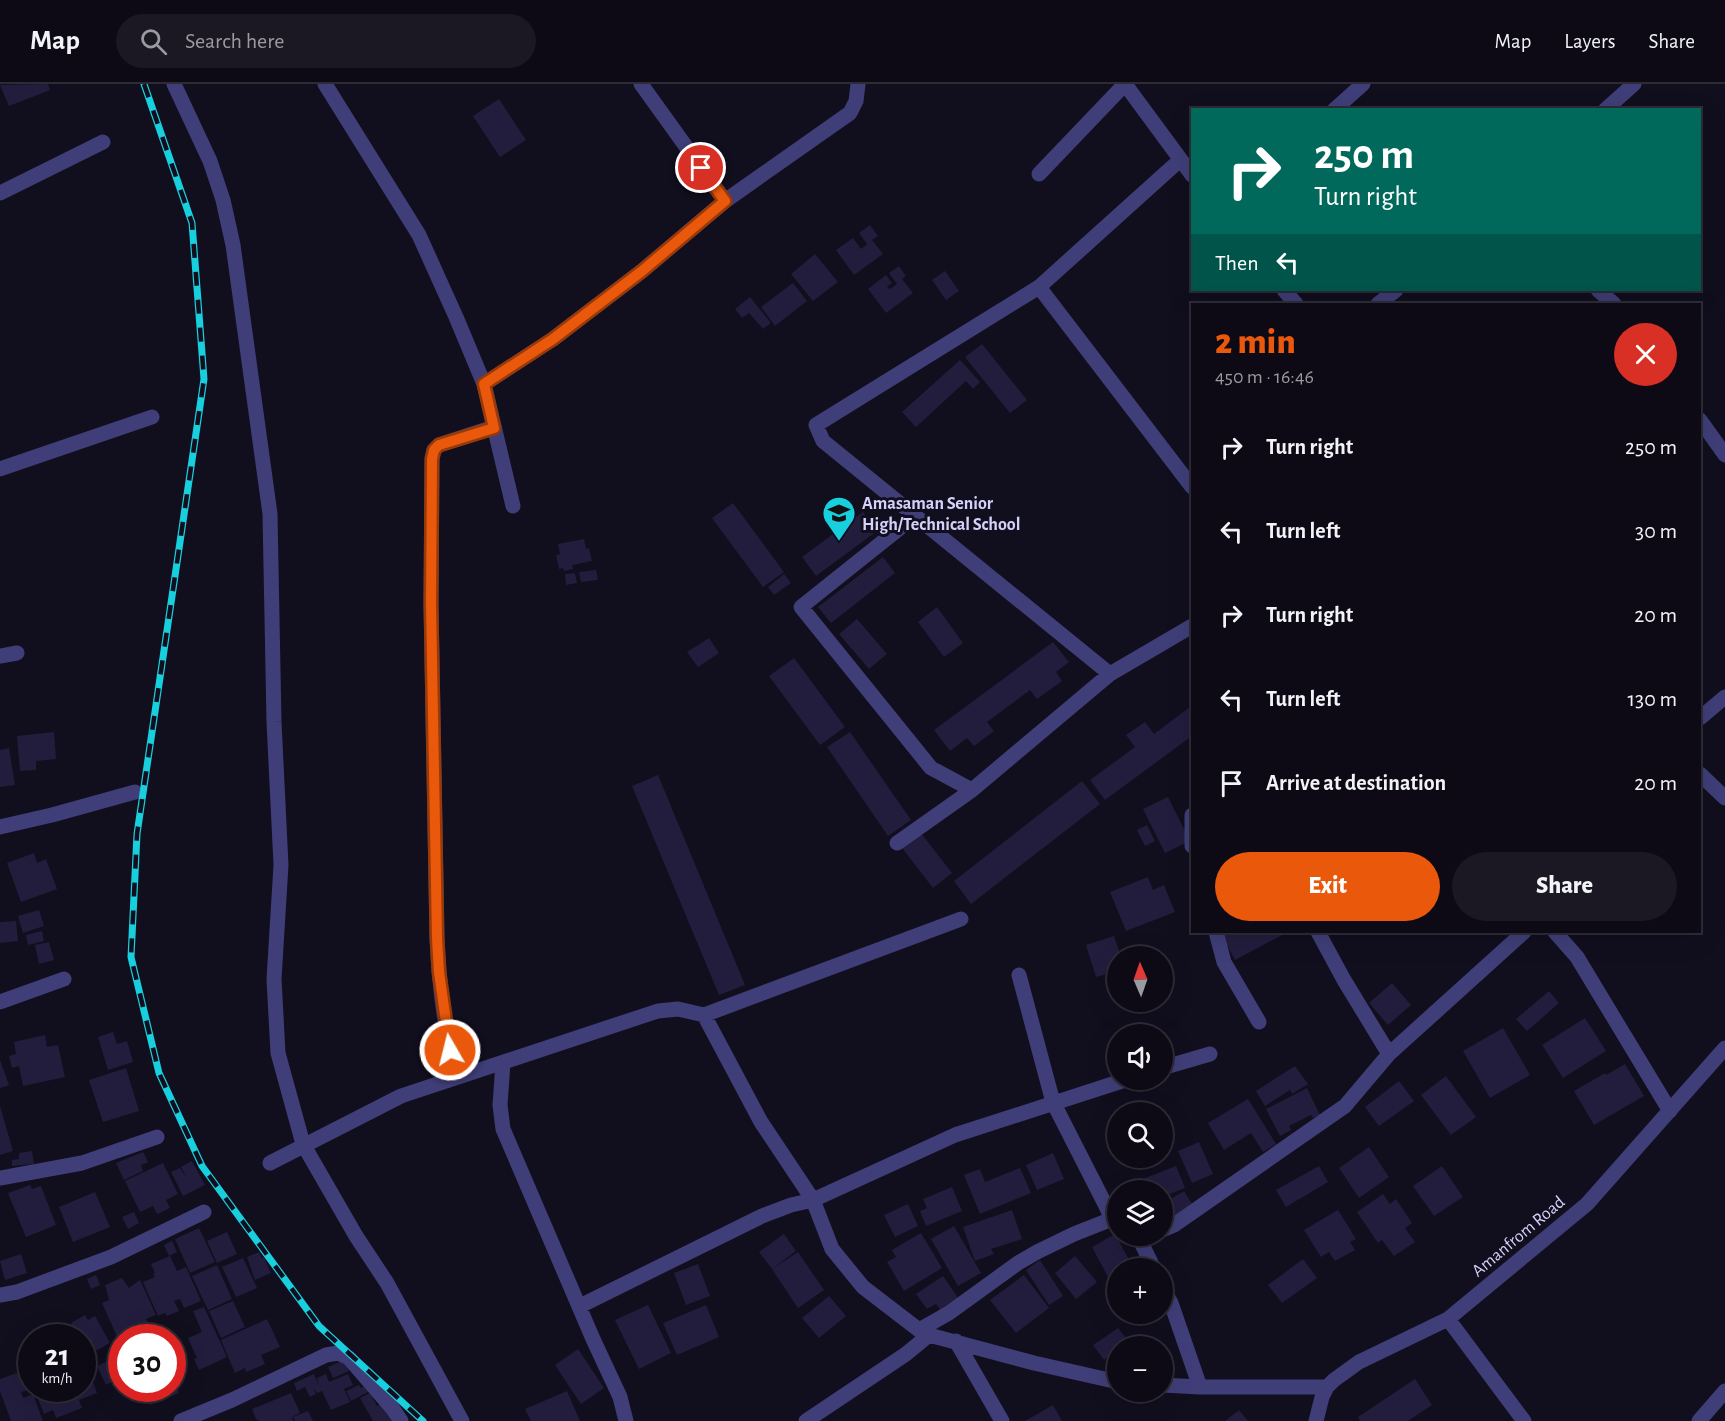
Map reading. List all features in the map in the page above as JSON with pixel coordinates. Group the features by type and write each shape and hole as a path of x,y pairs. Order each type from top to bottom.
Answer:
{"street":[{"path":"174,84 210,161 223,200 232,245 270,514 274,722 280,865 274,979 278,1053 303,1144 356,1236 387,1283 462,1421"},
{"path":"325,84 419,235 456,316 484,384 513,506"},
{"path":"641,84 725,201"},
{"path":"484,384 553,339 642,271 725,201 850,113 856,101 858,84"},
{"path":"1039,174 1125,84 1191,174"},
{"path":"1336,108 1363,84"},
{"path":"1607,108 1634,84"},
{"path":"0,193 104,142"},
{"path":"1110,674 823,441 816,425 1039,287 1180,160"},
{"path":"1039,287 1191,486"},
{"path":"1285,291 1295,303"},
{"path":"1379,303 1395,291"},
{"path":"1599,291 1613,303"},
{"path":"0,469 152,417"},
{"path":"1701,421 1725,454"},
{"path":"458,1076 450,1050 439,972 437,938 431,604 432,459 434,450 439,445 494,428"},
{"path":"915,516 801,607 931,768 972,790"},
{"path":"897,843 972,790 1110,674 1191,627"},
{"path":"0,656 16,653"},
{"path":"1701,717 1725,697"},
{"path":"1701,775 1725,798"},
{"path":"0,827 135,792"},
{"path":"270,1163 400,1096 658,1011 678,1009 704,1015 961,919"},
{"path":"1216,933 1224,962 1259,1022"},
{"path":"1319,933 1389,1054"},
{"path":"1173,1225 1345,1106 1389,1054 1523,933"},
{"path":"1556,933 1577,957 1670,1111"},
{"path":"1019,975 1053,1102 1107,1205"},
{"path":"0,1002 64,980"},
{"path":"704,1015 760,1122 813,1200 832,1250 863,1287 924,1332 1034,1364 1107,1380"},
{"name":"Amanfrom Road","path":"1327,1387 1359,1362 1448,1319 1587,1204 1725,1048"},
{"path":"1173,1065 1210,1054"},
{"path":"503,1063 500,1105 503,1128 593,1340 620,1397 626,1421"},
{"path":"580,1306 762,1216 791,1205 813,1200 955,1135 1107,1086"},
{"path":"0,1178 82,1163 157,1137"},
{"path":"0,1295 17,1292 111,1257 204,1212"},
{"path":"806,1421 906,1354 924,1332 1028,1258 1074,1234 1107,1223"},
{"path":"1173,1309 1200,1387"},
{"path":"1448,1319 1524,1421"},
{"path":"956,1341 1002,1421"},
{"path":"181,1421 232,1400 326,1355 338,1353 350,1358 401,1421"},
{"path":"1173,1386 1327,1387 1317,1411 1316,1421"},
{"path":"1699,1421 1725,1391"}],"building":[{"path":"48,84 50,90 9,106 0,85"},
{"path":"499,99 526,140 500,157 473,116"},
{"path":"870,225 878,236 872,240 883,254 854,275 836,250 853,238 861,249 867,244 859,233"},
{"path":"815,254 838,282 813,301 791,274"},
{"path":"899,266 906,276 902,279 913,293 886,313 868,289 886,275 892,283 887,287 890,289 897,284 889,273"},
{"path":"945,271 959,291 946,300 932,280"},
{"path":"793,283 807,301 775,326 761,307"},
{"path":"750,297 771,323 763,329 749,313 742,318 735,309"},
{"path":"982,344 1027,400 1010,413 965,357"},
{"path":"960,360 980,382 973,389 966,381 916,427 902,412"},
{"path":"733,503 784,572 763,587 712,518"},
{"path":"863,512 877,531 816,576 802,557"},
{"path":"584,539 592,561 572,565 573,569 564,571 563,568 559,569 556,555 560,554 558,544"},
{"path":"883,557 895,573 831,623 818,607"},
{"path":"596,570 598,580 581,582 579,572"},
{"path":"575,573 577,583 566,585 565,574"},
{"path":"784,574 791,583 774,595 768,587"},
{"path":"937,607 963,643 944,657 918,622"},
{"path":"857,619 887,654 869,669 839,634"},
{"path":"709,638 719,653 698,667 687,652"},
{"path":"1053,642 1069,662 1056,672 1062,681 1037,699 1030,690 987,722 994,731 974,746 967,738 950,751 934,730"},
{"path":"794,658 845,727 820,745 769,676"},
{"path":"1190,707 1191,737 1105,800 1090,780 1135,747 1126,735 1145,722 1154,734"},
{"path":"54,732 56,759 36,761 36,770 20,771 17,736"},
{"path":"850,732 911,820 888,836 827,747"},
{"path":"9,748 15,785 0,787 0,750"},
{"path":"658,775 745,985 719,995 632,786"},
{"path":"1082,781 1100,804 971,904 954,881"},
{"path":"1168,797 1190,841 1165,853 1143,809"},
{"path":"1147,825 1155,841 1145,846 1137,830"},
{"path":"921,833 952,873 933,888 902,848"},
{"path":"34,853 37,863 46,859 57,889 21,902 7,863"},
{"path":"1148,877 1153,890 1164,885 1175,912 1126,931 1110,892"},
{"path":"39,910 44,926 23,933 18,916"},
{"path":"16,921 18,941 0,943 0,922"},
{"path":"42,931 44,941 28,945 26,935"},
{"path":"1221,933 1281,933 1282,935 1235,960"},
{"path":"1114,936 1117,946 1107,946 1107,974 1096,977 1086,945"},
{"path":"49,942 54,960 39,964 35,945"},
{"path":"1392,983 1411,1005 1388,1025 1369,1003"},
{"path":"1549,991 1559,1003 1527,1031 1516,1019"},
{"path":"1585,1018 1606,1051 1563,1078 1542,1045"},
{"path":"1503,1028 1530,1075 1490,1098 1463,1051"},
{"path":"113,1032 117,1044 127,1041 133,1062 108,1070 98,1037"},
{"path":"45,1035 47,1047 58,1045 65,1077 23,1086 19,1066 12,1068 9,1056 16,1054 14,1042"},
{"path":"0,1060 9,1085 0,1088"},
{"path":"1625,1064 1644,1096 1594,1125 1574,1091"},
{"path":"1295,1066 1308,1084 1292,1094 1290,1090 1265,1106 1256,1091"},
{"path":"126,1068 139,1111 103,1122 89,1080"},
{"path":"1446,1076 1476,1117 1451,1135 1421,1095"},
{"path":"1399,1081 1414,1101 1379,1126 1365,1107"},
{"path":"1307,1088 1320,1115 1313,1118 1311,1115 1289,1126 1291,1130 1280,1136 1266,1109"},
{"path":"1248,1099 1276,1144 1263,1152 1251,1133 1224,1150 1208,1123"},
{"path":"0,1106 13,1151 0,1155"},
{"path":"1199,1142 1213,1174 1192,1183 1178,1151"},
{"path":"1369,1147 1389,1177 1359,1198 1339,1168"},
{"path":"32,1151 34,1164 12,1166 12,1160 19,1159 19,1153"},
{"path":"143,1152 148,1162 141,1165 143,1171 124,1180 116,1163"},
{"path":"1053,1153 1064,1179 1037,1190 1026,1165"},
{"path":"192,1161 205,1185 183,1196 171,1172 180,1168 187,1179 181,1167"},
{"path":"163,1163 178,1194 166,1200 170,1208 157,1214 153,1206 140,1212 125,1181"},
{"path":"1176,1166 1185,1188 1173,1193 1173,1180 1143,1180 1143,1179"},
{"path":"1319,1166 1328,1182 1286,1207 1276,1190"},
{"path":"1442,1166 1463,1197 1434,1216 1413,1186"},
{"path":"1020,1168 1031,1193 980,1214 964,1175 980,1169 985,1182"},
{"path":"30,1185 32,1189 41,1186 56,1225 26,1237 8,1193"},
{"path":"952,1187 962,1211 926,1226 920,1211 927,1208 923,1199"},
{"path":"1184,1191 1194,1207 1176,1218 1173,1213 1173,1198"},
{"path":"95,1192 110,1227 73,1242 59,1207"},
{"path":"1383,1194 1390,1204 1396,1199 1412,1223 1405,1228 1415,1242 1394,1256 1382,1240 1378,1243 1357,1212"},
{"path":"908,1204 918,1226 895,1237 884,1215"},
{"path":"1012,1210 1022,1239 991,1249 994,1254 975,1261 963,1227"},
{"path":"1338,1210 1356,1239 1350,1242 1355,1250 1335,1261 1329,1252 1321,1257 1304,1230"},
{"path":"134,1212 139,1223 128,1229 122,1217"},
{"path":"954,1226 981,1273 958,1286 931,1239"},
{"path":"199,1228 215,1262 190,1273 175,1239"},
{"path":"227,1232 237,1254 217,1263 207,1241"},
{"path":"921,1233 942,1268 904,1291 887,1262 896,1257 892,1250"},
{"path":"784,1234 796,1251 772,1269 759,1252"},
{"path":"1107,1239 1107,1246 1122,1246 1128,1258 1107,1258 1107,1275 1092,1247"},
{"path":"172,1241 177,1252 169,1256 164,1245"},
{"path":"259,1252 262,1258 264,1257 271,1273 255,1280 247,1257"},
{"path":"798,1252 824,1290 798,1308 772,1269"},
{"path":"21,1254 27,1273 5,1280 0,1261"},
{"path":"170,1256 177,1271 186,1267 201,1301 184,1308 180,1299 174,1301 179,1311 167,1316 165,1313 158,1316 143,1282 155,1277 151,1264"},
{"path":"1075,1256 1097,1282 1076,1299 1055,1273"},
{"path":"243,1258 257,1288 236,1297 222,1267"},
{"path":"1303,1259 1317,1278 1282,1303 1268,1285"},
{"path":"1040,1260 1063,1296 1049,1305 1026,1270"},
{"path":"698,1264 710,1296 686,1305 674,1273"},
{"path":"217,1265 232,1299 208,1310 192,1276"},
{"path":"96,1275 100,1285 91,1289 87,1279"},
{"path":"1024,1275 1049,1308 1016,1333 990,1300"},
{"path":"943,1276 959,1299 941,1311 936,1304 927,1309 916,1294"},
{"path":"122,1278 129,1288 140,1280 156,1315 146,1319 149,1324 111,1324 102,1303 109,1300 105,1285"},
{"path":"829,1296 846,1316 819,1338 802,1318"},
{"path":"233,1301 245,1327 221,1338 209,1311"},
{"path":"648,1305 671,1353 639,1369 615,1320"},
{"path":"706,1305 719,1337 677,1355 663,1323"},
{"path":"204,1307 227,1357 199,1370 194,1359 197,1358 188,1338 202,1332 193,1311"},
{"path":"85,1315 88,1320 95,1316 108,1339 108,1344 96,1351 96,1324 71,1323"},
{"path":"267,1319 280,1347 261,1355 265,1364 246,1372 245,1368 235,1373 221,1340"},
{"path":"1118,1328 1124,1336 1107,1336 1107,1358 1104,1360 1093,1345"},
{"path":"578,1349 604,1388 581,1404 555,1365"},
{"path":"344,1360 349,1371 333,1378 328,1367"},
{"path":"108,1361 108,1384 106,1385 97,1366"},
{"path":"18,1372 18,1402 36,1402 43,1421 11,1421 0,1391 0,1379"},
{"path":"314,1374 319,1386 317,1378 326,1374 329,1382 348,1374 353,1385 344,1389 350,1402 331,1410 322,1391 317,1393 313,1388 316,1394 310,1397 305,1387 297,1391 294,1383"},
{"path":"1415,1379 1432,1405 1408,1421 1360,1421 1358,1417"},
{"path":"359,1385 361,1388 365,1385 368,1392 351,1401 346,1391"},
{"path":"567,1391 580,1421 531,1421 525,1409"},
{"path":"291,1393 300,1413 292,1417 293,1421 259,1421 256,1419 252,1409"},
{"path":"370,1393 377,1406 385,1402 393,1421 373,1421 360,1398"},
{"path":"39,1402 80,1402 82,1408 56,1418 53,1410 44,1414"},
{"path":"1053,1405 1062,1421 1025,1421"},
{"path":"1239,1410 1248,1421 1225,1421"},
{"path":"308,1411 313,1421 295,1421 293,1417"}],"railway":[{"path":"144,84 192,223 204,379 137,834 131,957 159,1073 202,1166 319,1326 423,1421"}],"place":[{"name":"Amasaman Senior High/Technical School","path":"839,542"}],"route":[{"path":"450,1050 439,972 437,938 431,604 432,459 434,450 439,445 494,428 484,384 553,339 642,271 725,201 701,168"}]}
